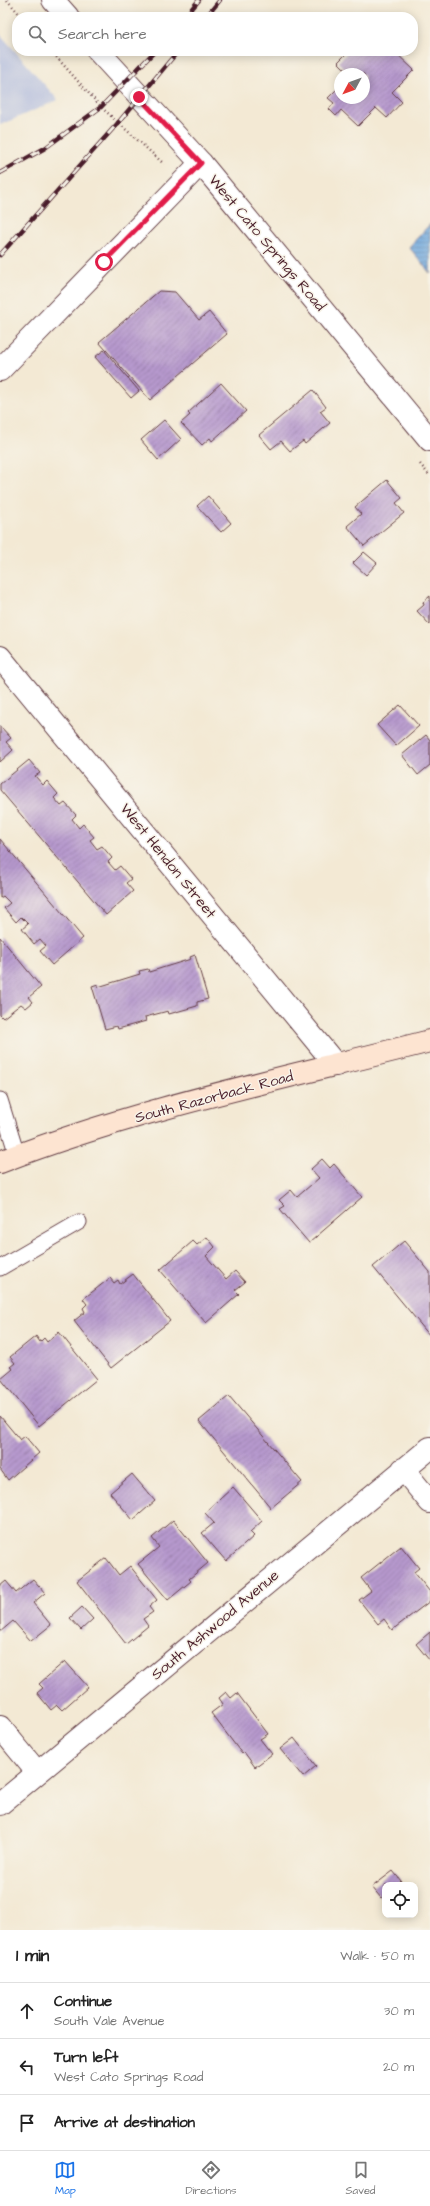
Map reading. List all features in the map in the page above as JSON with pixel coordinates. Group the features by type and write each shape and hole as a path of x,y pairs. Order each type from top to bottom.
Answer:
{"main road":[{"name":"South Razorback Road","path":"9,1159 53,1141 184,1103 430,1041"}],"street":[{"path":"54,0 64,12"},
{"name":"West Cato Springs Road","path":"103,56 201,163 427,429"},
{"path":"0,370 201,163"},
{"name":"West Hendon Street","path":"0,657 336,1065"},
{"name":"South Ashwood Avenue","path":"0,1804 430,1448"},
{"path":"403,1470 430,1502"},
{"path":"0,1727 37,1772"}],"lane":[{"path":"0,1100 9,1159"},
{"path":"0,1268 79,1222"}],"path":[{"path":"7,0 18,12"},
{"path":"55,56 101,107 159,159 182,183"},
{"path":"415,458 430,476"}],"shaded area":[{"path":"0,34 12,48 12,56 19,56 58,100 0,125"}],"water":[{"path":"430,224 430,273 409,247"}],"building":[{"path":"344,56 399,56 414,70 392,92 402,102 387,118 376,108 358,126 341,110 336,116 329,109 334,103 370,104 370,68 344,68 338,62"},
{"path":"334,92 334,103 328,98"},
{"path":"159,291 175,292 199,320 209,312 227,334 150,400 99,342"},
{"path":"104,350 139,391 131,398 95,357"},
{"path":"221,383 246,411 212,441 210,438 202,445 181,423 190,415 188,413"},
{"path":"313,390 326,407 320,411 330,423 305,444 303,441 290,451 281,441 271,449 259,435"},
{"path":"164,420 181,439 158,460 141,440"},
{"path":"387,480 402,498 396,503 404,513 364,546 347,526 361,514 355,507"},
{"path":"208,496 231,523 221,532 197,506"},
{"path":"364,552 377,563 366,575 353,563"},
{"path":"430,596 430,625 417,611 424,605 423,602"},
{"path":"400,705 419,726 396,746 377,725"},
{"path":"0,726 11,738 6,742 13,750 0,762"},
{"path":"426,735 430,740 430,765 418,775 402,755"},
{"path":"29,760 40,773 35,776 43,785 47,781 58,794 54,798 61,806 65,803 76,815 72,819 79,828 83,824 94,837 90,840 97,849 102,846 112,858 108,862 115,870 120,866 131,879 126,883 133,891 106,915 0,790 0,784"},
{"path":"0,839 83,938 52,965 40,951 46,946 40,939 34,944 22,929 28,924 21,917 16,922 4,908 10,903 3,896 0,898"},
{"path":"0,937 41,987 29,997 33,1002 26,1008 21,1004 3,1018 0,1015"},
{"path":"195,955 208,999 197,1002 197,1006 169,1014 168,1011 145,1017 146,1021 118,1029 117,1026 105,1029 92,986 98,984 98,987 140,974 139,971 148,969 149,972 191,959 190,957"},
{"path":"322,1159 330,1168 334,1164 362,1197 309,1243 280,1209 285,1206 279,1200 291,1190 297,1197 319,1178 311,1169"},
{"path":"207,1237 215,1247 206,1256 226,1279 235,1271 245,1282 235,1290 239,1294 206,1323 160,1270 193,1241 197,1245"},
{"path":"404,1241 430,1272 430,1336 373,1267"},
{"path":"133,1274 170,1321 111,1368 74,1321 85,1312 83,1308 87,1304 83,1299 110,1278 114,1283 118,1280 120,1284"},
{"path":"59,1332 97,1379 39,1426 1,1379 13,1369 10,1367 15,1363 10,1357 36,1336 40,1342 44,1338 47,1342"},
{"path":"229,1396 302,1482 271,1508 199,1421"},
{"path":"0,1416 20,1440 25,1436 39,1453 8,1480 0,1469"},
{"path":"132,1474 155,1501 133,1520 110,1493"},
{"path":"233,1487 262,1521 250,1532 254,1536 226,1561 202,1533 214,1523 205,1513"},
{"path":"173,1520 208,1563 189,1579 191,1581 168,1600 138,1564 159,1547 152,1538"},
{"path":"401,1546 419,1568 414,1572 430,1592 430,1601 392,1630 384,1619 378,1624 359,1600 371,1591 361,1578"},
{"path":"106,1558 119,1575 130,1566 157,1600 149,1607 153,1612 143,1619 148,1626 126,1644 77,1581"},
{"path":"33,1579 45,1593 33,1603 51,1625 31,1641 13,1621 0,1632 0,1586 6,1581 16,1593"},
{"path":"82,1607 93,1619 81,1630 70,1618"},
{"path":"430,1632 430,1661 416,1644"},
{"path":"65,1661 88,1687 62,1710 57,1705 51,1710 37,1693 43,1688 39,1684"},
{"path":"226,1692 231,1698 237,1693 268,1734 260,1739 272,1754 255,1767 244,1752 242,1754 211,1713 223,1704 219,1698"},
{"path":"294,1738 316,1766 303,1777 280,1749"},
{"path":"393,1871 401,1881 382,1882 381,1898 372,1887"}],"railway":[{"path":"189,12 199,0"},
{"path":"210,12 220,0"},
{"path":"0,173 45,148 101,107 150,56"},
{"path":"0,255 118,123 174,56"}],"route":[{"path":"104,262 201,163 139,97"}]}
